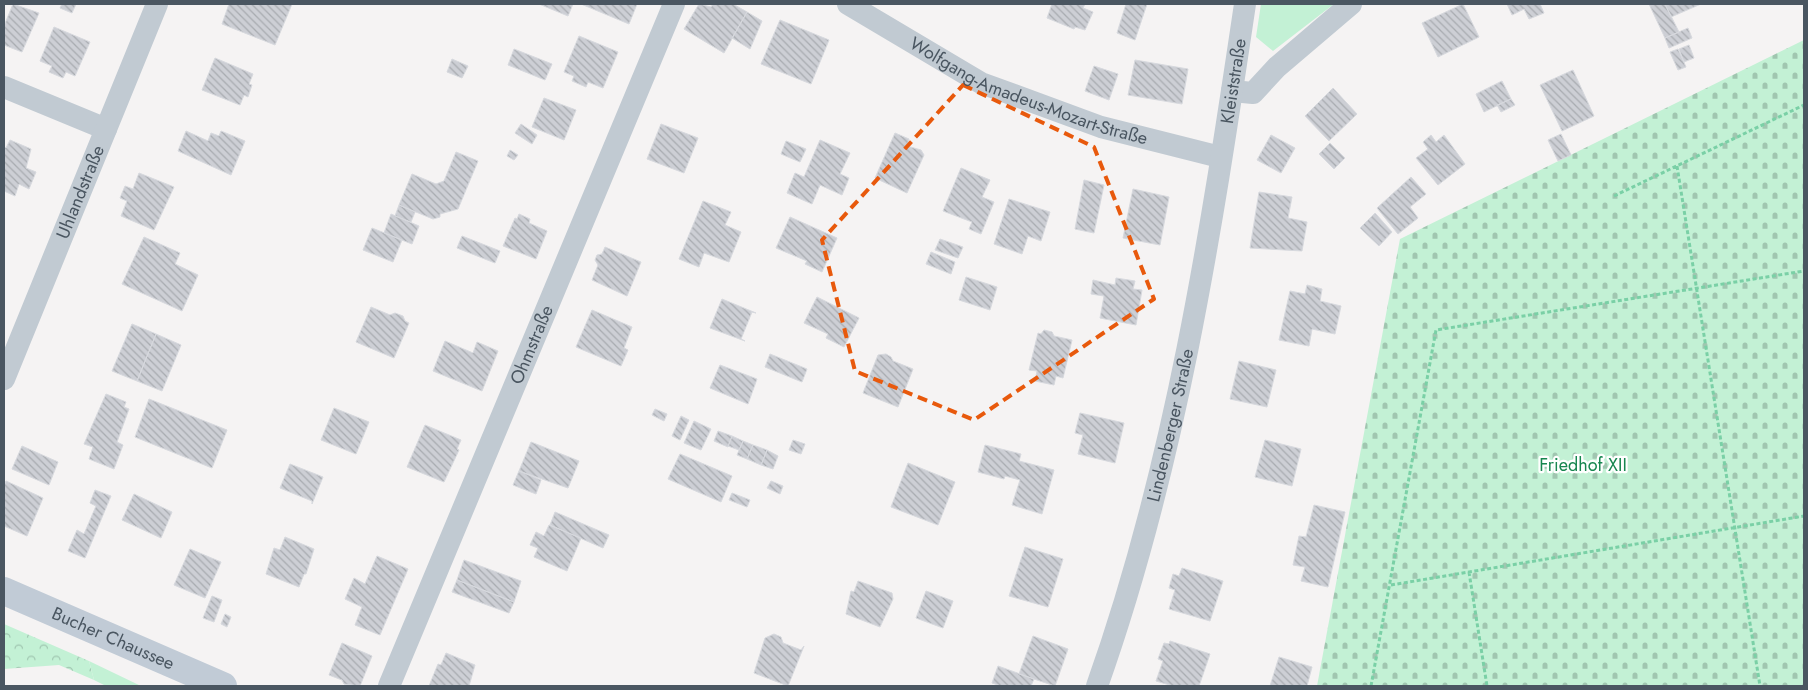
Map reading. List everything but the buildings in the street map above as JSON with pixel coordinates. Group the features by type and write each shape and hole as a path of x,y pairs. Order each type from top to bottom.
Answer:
{"main road":[{"name":"Bucher Chaussee","path":"4,591 223,686"}],"street":[{"name":"Uhlandstraße","path":"4,379 157,4"},
{"name":"Ohmstraße","path":"389,686 674,4"},
{"name":"Wolfgang-Amadeus-Mozart-Straße","path":"848,4 981,83 1101,127 1220,157"},
{"name":"Kleiststraße","path":"1220,157 1245,4"},
{"path":"1232,91 1253,93 1277,67 1351,4"},
{"path":"4,88 106,129"},
{"name":"Lindenberger Straße","path":"1097,686 1113,640 1160,469 1192,319 1220,157"}],"path":[{"path":"1614,196 1804,105"},
{"path":"1677,166 1760,686"},
{"path":"1371,686 1436,330 1804,271"},
{"path":"1391,584 1804,516"},
{"path":"1469,572 1487,686"}],"highlighted area":[{"path":"963,85 1094,147 1154,299 974,420 855,371 822,240"}],"green space":[{"path":"1261,4 1334,4 1273,51 1256,37"},
{"name":"Friedhof XII","path":"1804,40 1804,686 1317,686 1400,239"},
{"path":"4,624 89,661 94,680 59,665 4,669"},
{"path":"89,661 141,686 106,686 94,680"}]}
